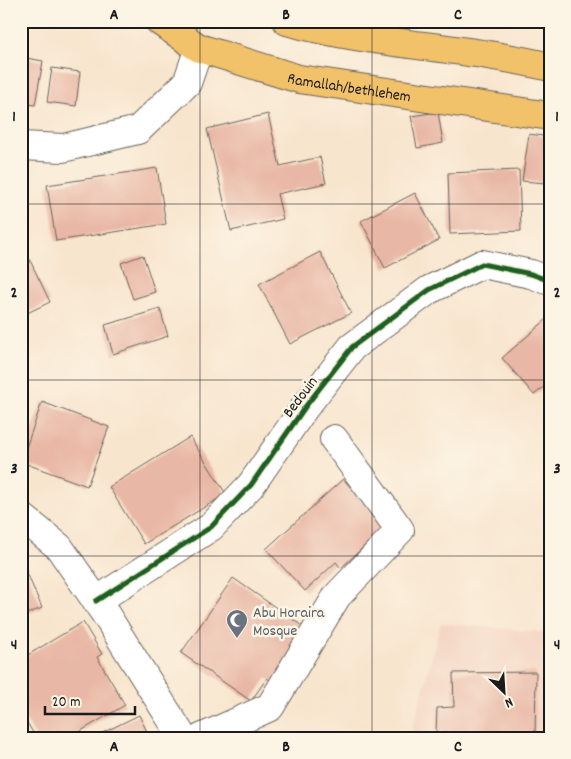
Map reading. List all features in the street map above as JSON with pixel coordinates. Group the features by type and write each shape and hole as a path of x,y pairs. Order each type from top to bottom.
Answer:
{"main road":[{"name":"Ramallah/bethlehem","path":"159,21 199,48 299,78 550,116"},
{"path":"287,21 318,30 508,57 550,67"}],"street":[{"path":"21,146 63,148 138,130 188,83 199,48"},
{"name":"Bedouin","path":"96,601 211,527 251,485 305,407 352,347 429,290 482,264 531,274 550,281"},
{"path":"202,738 270,707 337,596 400,530 334,439"},
{"path":"21,516 59,547 96,601 183,738"}],"shaded area":[{"path":"441,623 550,633 550,738 410,738"}],"building":[{"path":"21,57 43,61 35,105 21,103"},
{"path":"52,68 80,72 76,106 47,102"},
{"path":"438,112 443,143 417,148 411,116"},
{"path":"268,114 280,166 320,157 326,183 277,194 283,219 231,231 207,129"},
{"path":"529,134 550,137 546,183 522,181"},
{"path":"157,168 166,224 56,241 47,185"},
{"path":"519,170 521,231 450,234 448,173"},
{"path":"415,193 439,240 385,268 361,221"},
{"path":"320,252 351,313 290,344 259,284"},
{"path":"27,254 50,302 21,316 21,256"},
{"path":"143,255 155,292 133,299 121,263"},
{"path":"160,309 168,336 113,354 105,325"},
{"path":"547,319 550,323 550,382 534,395 502,358"},
{"path":"42,402 109,427 87,486 21,462"},
{"path":"190,437 226,494 144,544 109,487"},
{"path":"343,479 386,526 341,568 336,562 305,591 266,549"},
{"path":"21,559 42,608 21,616"},
{"path":"233,578 311,632 275,684 267,678 251,701 181,653"},
{"path":"83,622 102,654 97,657 125,705 69,738 36,738 21,712 21,659"},
{"path":"536,672 535,738 446,738 446,733 436,733 437,708 454,707 453,673"},
{"path":"139,715 150,738 92,738"}],"cycle path":[{"path":"96,601 211,527 251,485 305,407 352,347 429,290 482,264 531,274 550,281"}],"place":[{"name":"Abu Horaira Mosque","path":"237,639"}]}
